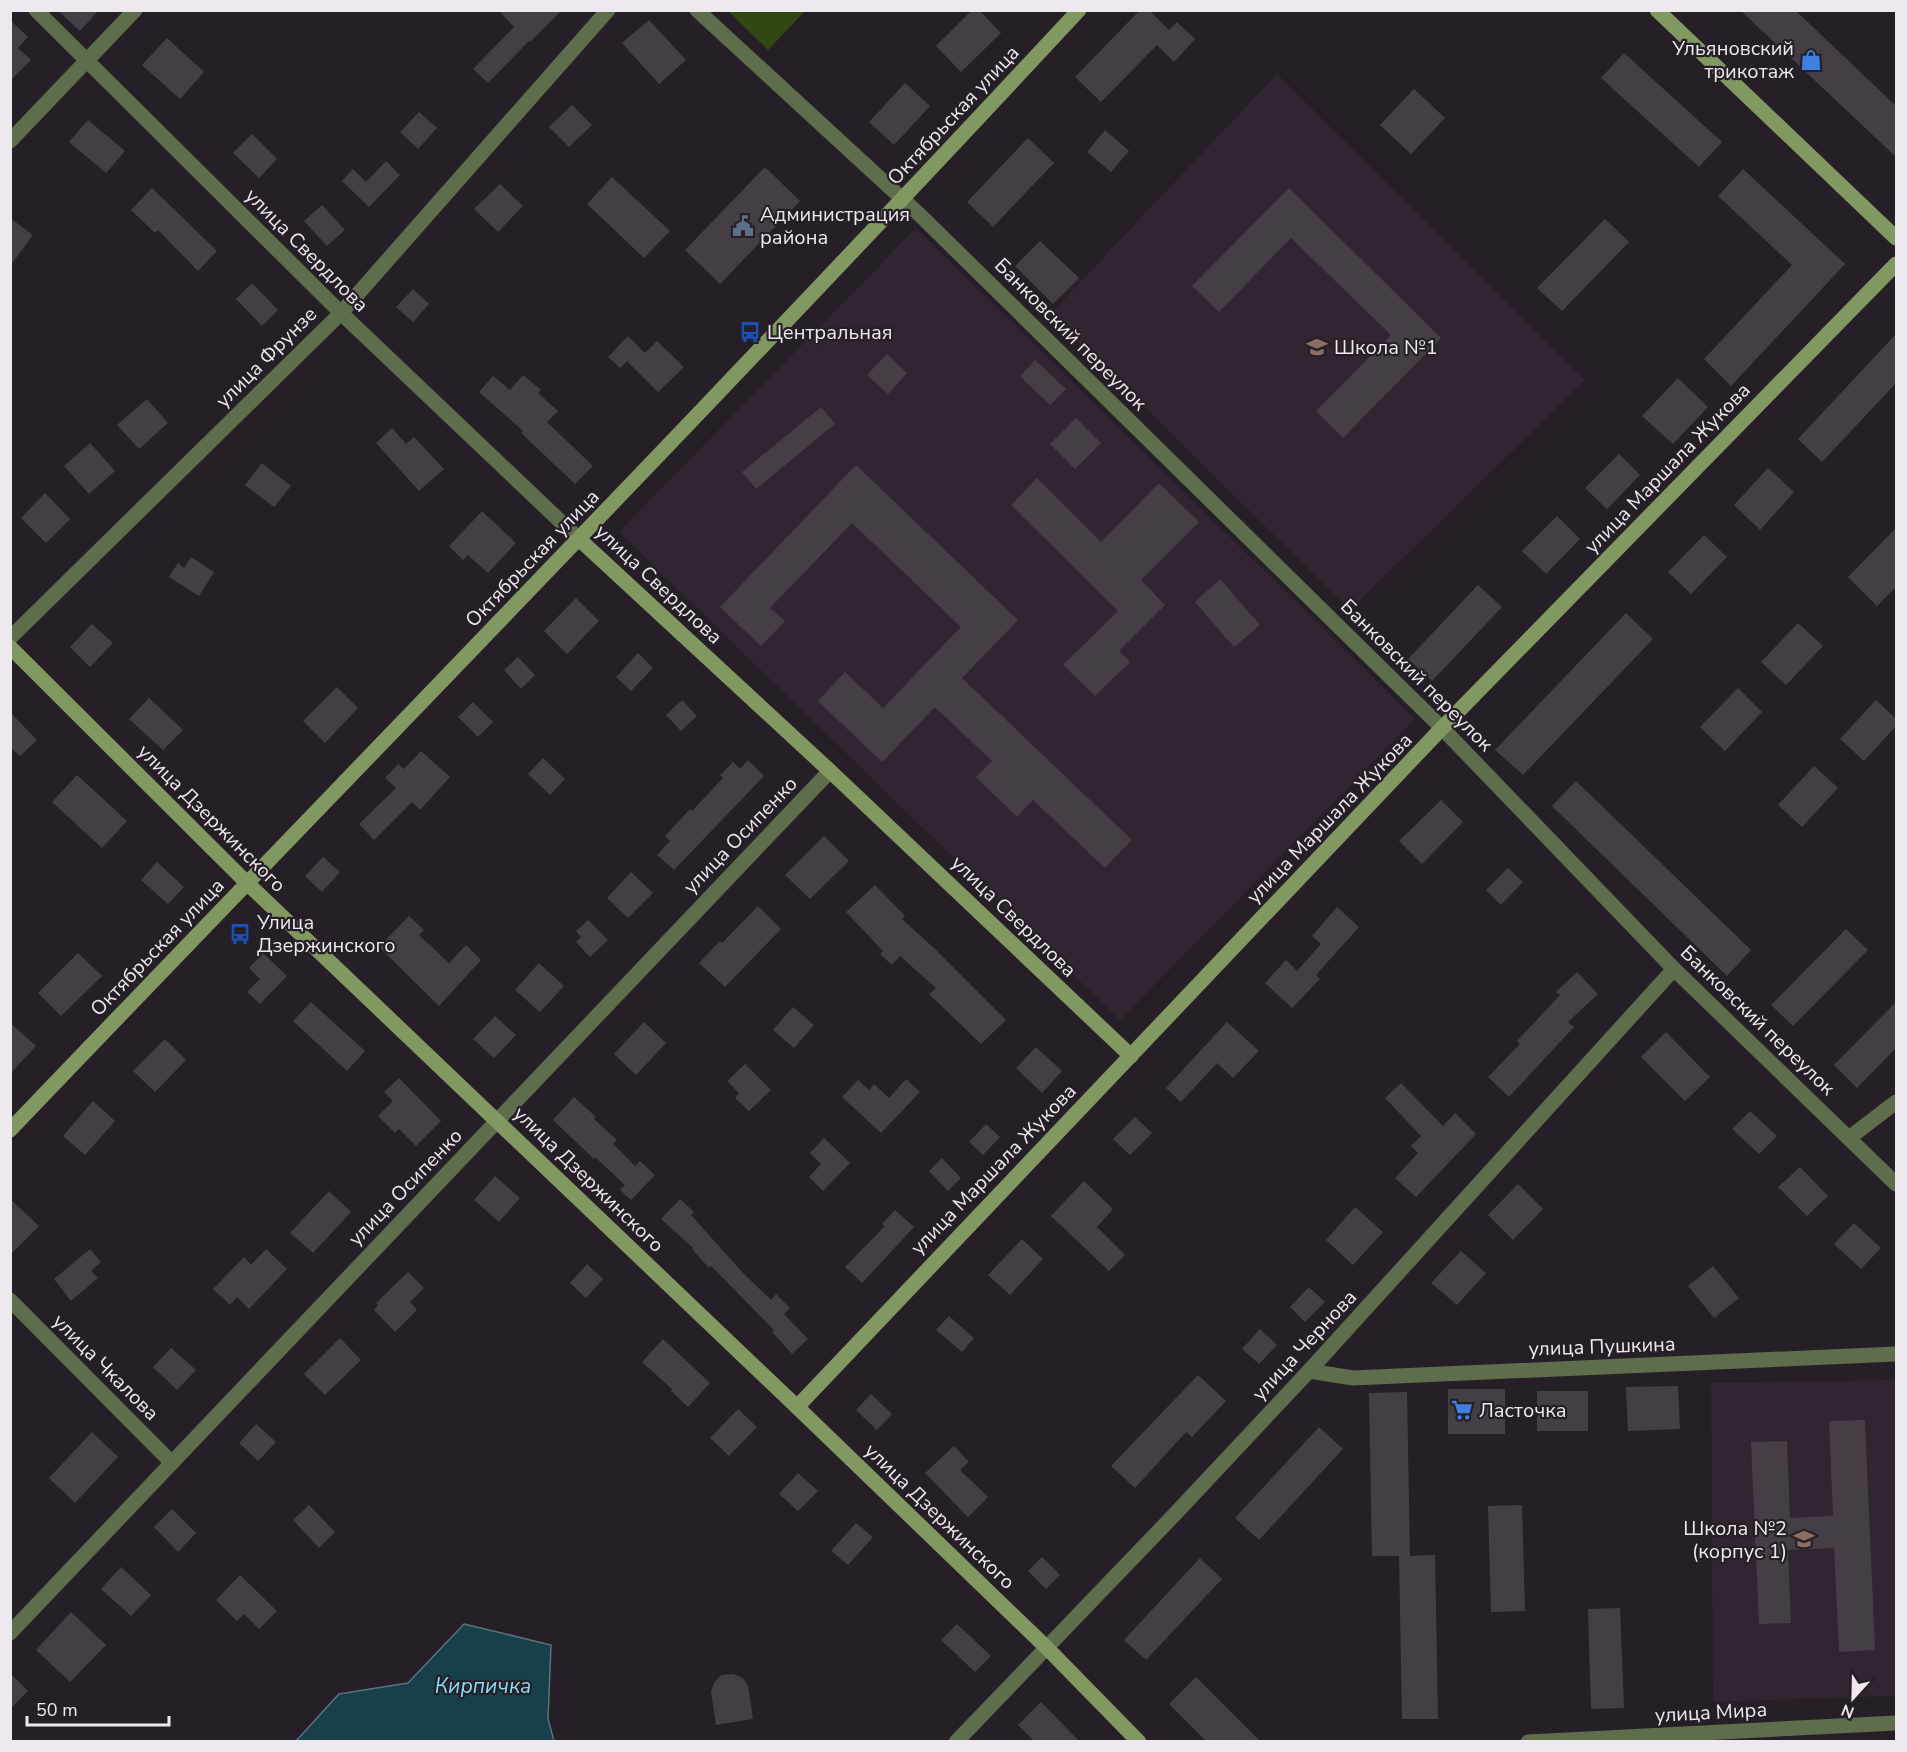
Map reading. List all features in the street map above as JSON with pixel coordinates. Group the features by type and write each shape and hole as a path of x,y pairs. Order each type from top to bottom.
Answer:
{"street":[{"name":"улица Свердлова","path":"36,10 341,313 1131,1056"},
{"path":"10,141 135,10"},
{"name":"улица Фрунзе","path":"10,638 341,313 608,10"},
{"name":"Банковский переулок","path":"697,10 904,199 1442,729 1674,969 1896,1184"},
{"name":"Октябрьская улица","path":"10,1130 904,199 1079,10"},
{"path":"1657,10 1896,238"},
{"name":"улица Маршала Жукова","path":"797,1407 1442,729 1896,264"},
{"name":"улица Дзержинского","path":"10,647 247,883 797,1407 1047,1648 1139,1742"},
{"name":"улица Осипенко","path":"10,1632 830,771"},
{"name":"улица Чернова","path":"956,1742 1309,1371 1674,969"},
{"path":"1850,1138 1896,1102"},
{"name":"улица Чкалова","path":"10,1300 172,1463"},
{"name":"улица Пушкина","path":"1309,1371 1353,1378 1896,1354"},
{"name":"улица Мира","path":"1528,1742 1896,1724"}],"shaded area":[{"name":"Школа №1","path":"1277,74 1585,380 1350,610 1050,314"},
{"path":"916,228 1415,719 1120,1020 619,532"},
{"name":"Школа №2 (корпус 1)","path":"1896,1380 1896,1696 1713,1702 1711,1383"}],"green space":[{"path":"728,11 805,11 768,50"}],"water":[{"name":"Кирпичка","path":"464,1624 551,1645 548,1719 554,1741 296,1741 339,1694 408,1683"}],"building":[{"path":"57,10 99,10 80,31"},
{"path":"498,10 562,10 488,83 473,69 514,27"},
{"path":"972,10 979,10 1001,33 961,72 936,46"},
{"path":"1140,10 1149,10 1169,30 1177,22 1195,39 1174,62 1157,45 1101,102 1075,77"},
{"path":"1740,10 1795,10 1896,106 1896,157"},
{"path":"10,20 28,37 18,48 31,60 10,81"},
{"path":"649,20 686,60 659,84 622,43"},
{"path":"167,38 204,72 180,99 142,65"},
{"path":"1624,53 1722,142 1699,167 1601,78"},
{"path":"905,83 930,106 894,145 869,122"},
{"path":"1414,89 1445,118 1411,154 1380,125"},
{"path":"572,105 592,125 569,147 549,127"},
{"path":"419,112 437,128 418,149 400,132"},
{"path":"88,120 125,151 106,173 69,142"},
{"path":"1105,130 1129,151 1111,172 1087,152"},
{"path":"252,134 277,159 259,178 233,153"},
{"path":"1028,138 1054,163 993,227 967,202"},
{"path":"386,161 400,175 369,207 342,181 353,169 366,182"},
{"name":"Администрация района","path":"765,167 800,201 720,284 685,250"},
{"path":"1743,169 1845,264 1731,386 1704,359 1792,265 1718,196"},
{"path":"612,177 670,231 644,258 587,204"},
{"path":"500,184 523,206 498,232 474,209"},
{"path":"152,188 217,251 198,271 158,230 155,233 131,210"},
{"path":"1289,188 1441,338 1343,438 1316,411 1391,335 1291,238 1219,312 1192,286"},
{"path":"322,205 345,230 327,246 304,221"},
{"path":"10,218 33,235 10,266"},
{"path":"1605,219 1629,242 1562,311 1537,288"},
{"path":"1040,241 1079,278 1053,304 1015,266"},
{"path":"252,283 278,310 262,326 236,299"},
{"path":"413,289 429,304 413,322 396,307"},
{"path":"1896,334 1896,383 1822,462 1798,439"},
{"path":"628,336 645,353 657,341 684,367 658,392 627,361 620,368 608,357"},
{"path":"887,354 907,373 888,394 867,375"},
{"path":"1035,360 1066,389 1050,405 1020,376"},
{"path":"523,375 541,390 538,393 558,411 547,422 593,466 575,484 521,433 523,431 479,392 493,376 510,390"},
{"path":"1678,378 1708,407 1673,444 1642,416"},
{"path":"147,399 168,423 139,449 117,425"},
{"path":"821,407 835,424 756,489 742,472"},
{"path":"1076,418 1101,443 1075,469 1050,444"},
{"path":"392,428 406,444 414,437 444,469 419,491 376,443"},
{"path":"90,443 115,471 89,494 64,466"},
{"path":"1619,454 1640,475 1607,509 1585,488"},
{"path":"262,463 291,486 274,507 245,485"},
{"path":"856,465 1018,620 962,678 1132,840 1105,868 1033,800 1017,817 976,777 992,761 935,707 882,762 818,701 845,672 883,708 961,627 852,523 770,608 785,621 761,646 720,607"},
{"path":"1768,468 1794,492 1760,530 1734,505"},
{"path":"1037,478 1101,542 1159,483 1199,522 1141,580 1165,605 1119,651 1130,662 1095,696 1063,665 1118,611 1011,505"},
{"path":"45,493 70,519 46,543 21,518"},
{"path":"482,511 516,543 488,573 468,555 463,560 449,546"},
{"path":"1557,516 1580,539 1546,574 1522,551"},
{"path":"1896,528 1896,587 1877,606 1848,577"},
{"path":"1704,535 1727,557 1691,594 1668,572"},
{"path":"191,557 214,572 199,596 169,577 178,563 184,568"},
{"path":"1220,579 1260,625 1234,647 1195,602"},
{"path":"1478,585 1502,607 1432,681 1408,659"},
{"path":"576,598 599,621 567,654 544,631"},
{"path":"1626,613 1653,639 1523,775 1495,750"},
{"path":"1798,623 1823,646 1786,685 1761,662"},
{"path":"92,624 113,643 90,667 70,647"},
{"path":"638,653 653,668 631,691 616,677"},
{"path":"518,657 535,675 521,689 504,670"},
{"path":"337,687 358,708 325,743 303,721"},
{"path":"1738,688 1762,712 1725,751 1700,727"},
{"path":"149,698 183,730 163,750 129,719"},
{"path":"682,700 697,716 681,731 666,715"},
{"path":"1876,700 1896,719 1896,726 1864,761 1840,739"},
{"path":"473,702 493,722 478,737 458,717"},
{"path":"10,712 37,740 20,756 10,747"},
{"path":"421,751 450,777 420,810 412,802 374,840 359,824 396,788 385,778 398,764 404,769"},
{"path":"543,758 565,779 550,795 528,774"},
{"path":"748,760 764,776 674,870 657,855 670,841 665,836 723,778 720,775 733,762 740,769"},
{"path":"1814,766 1838,788 1802,827 1778,805"},
{"path":"77,775 127,821 102,848 52,802"},
{"path":"1576,781 1751,950 1727,976 1552,806"},
{"path":"1441,800 1463,822 1422,864 1399,841"},
{"path":"824,836 849,861 810,899 785,875"},
{"path":"323,857 340,872 322,892 305,876"},
{"path":"157,862 184,887 168,904 141,880"},
{"path":"1508,868 1523,882 1501,905 1486,890"},
{"path":"631,872 653,893 628,918 607,898"},
{"path":"875,885 905,916 902,919 1006,1020 981,1044 929,994 936,988 900,956 892,965 880,954 883,951 846,912"},
{"path":"758,906 781,929 725,987 699,963"},
{"path":"1337,907 1359,927 1316,975 1320,979 1292,1008 1265,983 1286,960 1297,971 1321,944 1312,936"},
{"path":"409,916 424,930 419,935 449,963 466,945 481,960 439,1006 379,947"},
{"path":"588,920 608,940 590,957 576,942 581,937 576,931"},
{"path":"1846,929 1868,950 1793,1026 1771,1005"},
{"path":"78,953 102,976 61,1016 38,993"},
{"path":"263,953 287,976 260,1004 247,992 260,979 249,968"},
{"path":"539,963 564,986 540,1012 515,990"},
{"path":"1577,972 1598,994 1568,1022 1574,1027 1509,1097 1488,1077 1520,1044 1517,1041 1560,995 1556,992"},
{"path":"311,1002 365,1051 347,1071 293,1021"},
{"path":"1896,1002 1896,1048 1857,1088 1834,1065"},
{"path":"793,1007 814,1025 794,1048 773,1030"},
{"path":"495,1016 516,1035 494,1058 473,1039"},
{"path":"644,1022 666,1043 636,1075 614,1054"},
{"path":"1227,1022 1259,1051 1233,1078 1217,1063 1181,1102 1166,1088"},
{"path":"10,1023 36,1046 10,1074"},
{"path":"1666,1032 1710,1077 1685,1101 1641,1057"},
{"path":"165,1039 186,1060 155,1092 133,1071"},
{"path":"1036,1047 1062,1071 1042,1093 1016,1068"},
{"path":"745,1064 771,1090 749,1111 735,1098 739,1093 727,1081"},
{"path":"399,1078 441,1121 416,1146 399,1129 395,1133 378,1116 393,1101 384,1092"},
{"path":"906,1079 920,1092 881,1133 842,1097 858,1080 869,1090 874,1084 889,1098"},
{"path":"1401,1083 1443,1126 1455,1113 1476,1134 1416,1197 1395,1178 1418,1153 1411,1146 1421,1136 1385,1098"},
{"path":"574,1097 617,1140 613,1144 635,1166 640,1161 655,1175 631,1200 620,1190 625,1185 553,1120"},
{"path":"93,1101 115,1121 85,1155 63,1136"},
{"path":"1750,1111 1777,1136 1759,1154 1732,1129"},
{"path":"1135,1117 1152,1133 1130,1155 1113,1139"},
{"path":"986,1124 1000,1137 983,1155 969,1142"},
{"path":"824,1138 850,1163 823,1191 809,1177 821,1164 810,1153"},
{"path":"942,1158 961,1178 948,1191 929,1171"},
{"path":"1800,1167 1828,1196 1807,1216 1778,1187"},
{"path":"495,1176 520,1198 499,1222 474,1200"},
{"path":"1084,1181 1113,1209 1097,1227 1125,1255 1109,1271 1051,1216"},
{"path":"1518,1184 1543,1209 1513,1240 1488,1215"},
{"path":"329,1191 351,1212 313,1253 290,1233"},
{"path":"10,1199 39,1226 10,1255"},
{"path":"680,1199 694,1212 691,1215 743,1273 771,1300 776,1294 790,1308 784,1314 808,1339 792,1354 772,1332 774,1330 661,1219"},
{"path":"1355,1207 1383,1232 1353,1265 1326,1240"},
{"path":"895,1210 914,1227 862,1283 845,1267 885,1226 882,1224"},
{"path":"1854,1223 1881,1248 1861,1269 1834,1244"},
{"path":"1022,1239 1043,1259 1010,1295 988,1275"},
{"path":"90,1249 101,1262 91,1271 98,1278 71,1301 54,1279"},
{"path":"266,1249 287,1269 249,1309 237,1297 230,1305 213,1289 244,1257 251,1265"},
{"path":"1461,1251 1486,1273 1457,1305 1431,1283"},
{"path":"587,1264 603,1279 586,1298 570,1283"},
{"path":"1713,1266 1739,1298 1714,1318 1688,1286"},
{"path":"408,1272 424,1288 410,1302 417,1310 395,1332 374,1310 378,1305 376,1303"},
{"path":"1309,1287 1325,1302 1305,1322 1290,1307"},
{"path":"949,1316 974,1338 962,1352 936,1330"},
{"path":"1260,1329 1277,1345 1259,1364 1242,1349"},
{"path":"340,1338 361,1360 325,1395 304,1374"},
{"path":"663,1339 710,1383 688,1407 642,1362"},
{"path":"171,1348 196,1370 177,1390 153,1367"},
{"path":"1198,1375 1226,1401 1192,1437 1186,1432 1135,1488 1111,1466"},
{"path":"1678,1386 1680,1429 1628,1431 1626,1387"},
{"path":"1448,1389 1505,1389 1505,1434 1448,1434"},
{"path":"1537,1391 1588,1391 1588,1431 1537,1431"},
{"path":"1407,1392 1410,1556 1435,1555 1438,1719 1402,1719 1399,1556 1372,1556 1369,1393"},
{"path":"871,1394 892,1414 877,1430 856,1410"},
{"path":"738,1409 757,1427 729,1456 710,1438"},
{"path":"1865,1420 1875,1650 1839,1652 1834,1548 1788,1550 1791,1623 1759,1624 1751,1442 1787,1441 1790,1518 1833,1516 1829,1421"},
{"path":"256,1424 276,1442 258,1461 239,1443"},
{"path":"1319,1427 1343,1449 1259,1540 1235,1518"},
{"path":"92,1432 118,1457 75,1503 49,1478"},
{"path":"954,1446 969,1462 960,1470 988,1497 968,1517 925,1473"},
{"path":"798,1473 818,1491 798,1511 779,1494"},
{"path":"309,1505 335,1532 319,1548 293,1520"},
{"path":"1522,1505 1525,1611 1491,1612 1488,1506"},
{"path":"172,1509 196,1533 178,1552 154,1527"},
{"path":"856,1523 873,1537 848,1565 831,1551"},
{"path":"1042,1557 1060,1575 1046,1589 1028,1571"},
{"path":"1200,1558 1222,1579 1146,1660 1124,1640"},
{"path":"121,1567 151,1595 131,1616 101,1589"},
{"path":"240,1575 277,1611 259,1629 244,1614 237,1621 216,1600"},
{"path":"1620,1608 1624,1708 1591,1709 1588,1609"},
{"path":"71,1612 106,1645 70,1682 36,1650"},
{"path":"957,1624 991,1656 975,1672 941,1640"},
{"path":"10,1673 28,1691 10,1709"},
{"path":"733,1674 743,1678 748,1686 753,1719 716,1725 711,1692 714,1683 721,1675"},
{"path":"1196,1677 1261,1742 1207,1742 1169,1704"},
{"path":"1041,1702 1080,1742 1035,1742 1018,1725"}],"place":[{"name":"Ульяновский трикотаж","path":"1811,60"},
{"name":"Администрация района","path":"743,226"},
{"name":"Центральная","path":"750,332"},
{"name":"Школа №1","path":"1317,347"},
{"name":"Улица Дзержинского","path":"240,934"},
{"name":"Ласточка","path":"1462,1410"},
{"name":"Школа №2 (корпус 1)","path":"1804,1539"}]}
